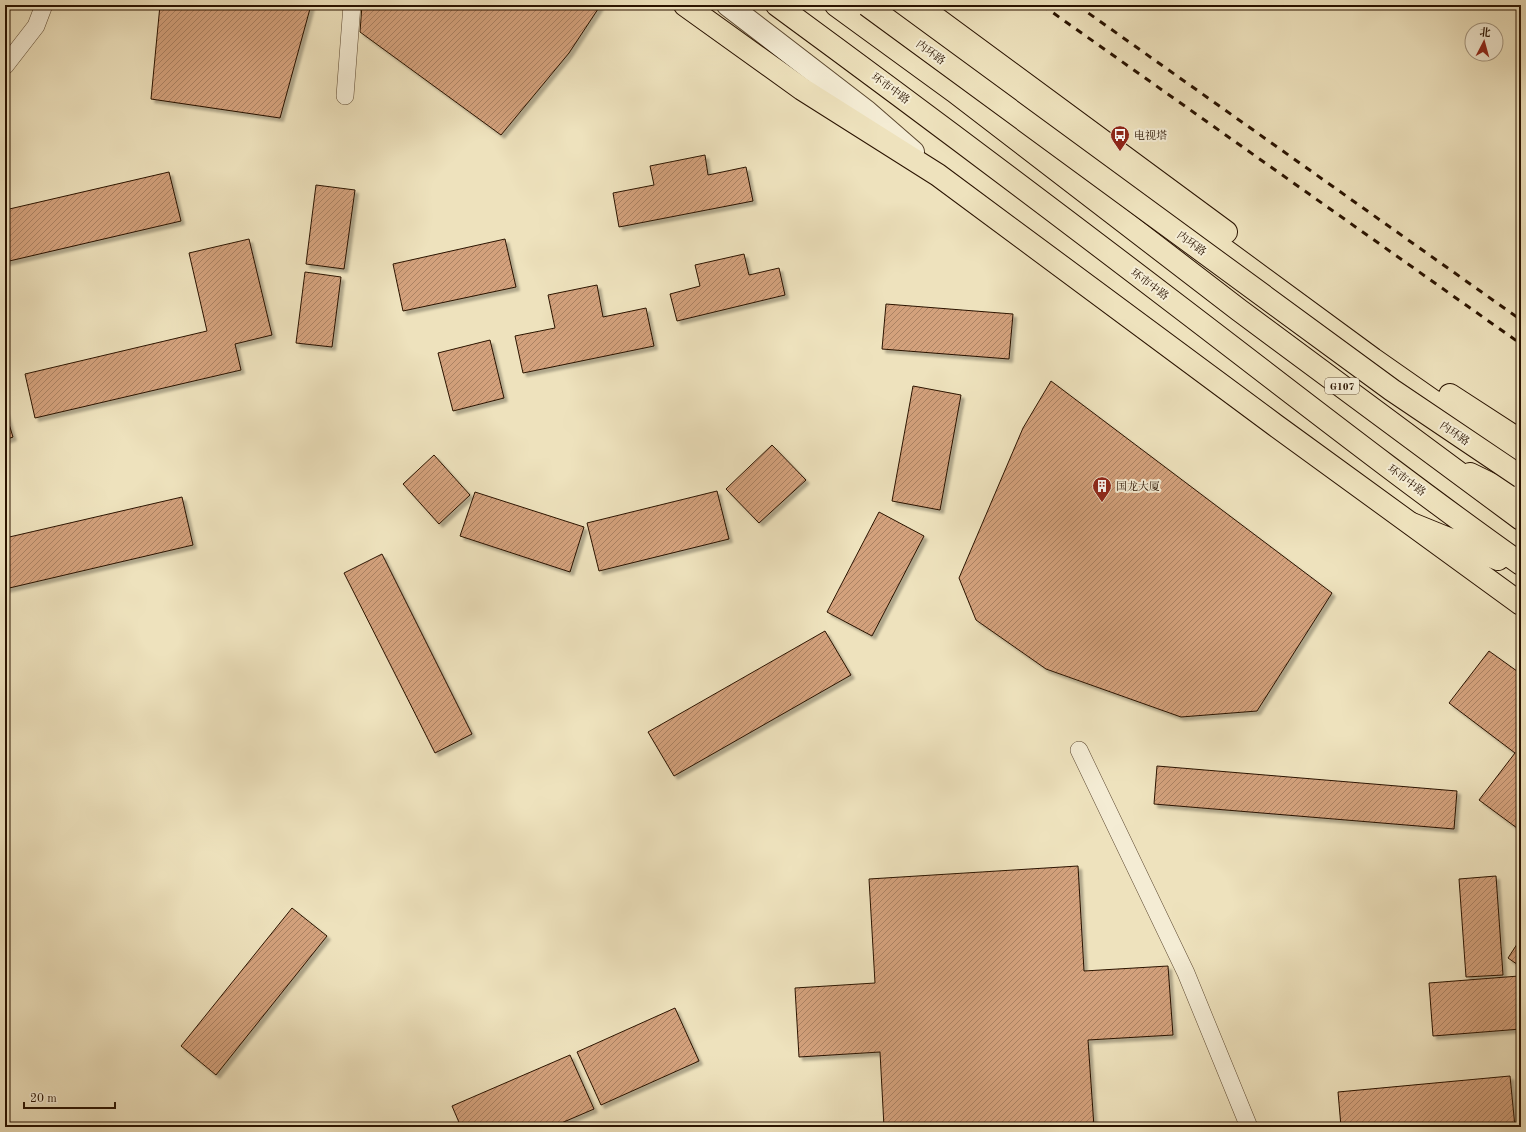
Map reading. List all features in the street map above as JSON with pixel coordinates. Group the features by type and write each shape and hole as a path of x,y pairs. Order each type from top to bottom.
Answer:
{"main road":[{"path":"684,5 802,89 938,175 1275,425 1521,604"},
{"name":"环市中路","path":"777,5 923,112 1307,405 1521,564"},
{"path":"836,5 954,91 1239,310"},
{"name":"内环路","path":"867,5 1392,390 1521,477"},
{"path":"891,5 1373,359 1521,464"},
{"path":"918,5 1168,188 1395,358 1521,441"},
{"path":"1223,248 1239,310"},
{"name":"G107","path":"1239,310 1445,462"},
{"path":"1445,462 1521,499"},
{"path":"1445,462 1521,519"},
{"path":"1412,524 1521,568"}],"street":[{"path":"736,11 867,112 938,175"}],"lane":[{"path":"5,66 36,26 44,5"},
{"path":"345,96 352,5"},
{"path":"1080,750 1186,973 1250,1127"}],"building":[{"path":"160,5 311,5 280,118 151,99"},
{"path":"362,5 600,6 569,53 501,135 360,32"},
{"path":"705,155 708,175 746,167 753,201 619,227 613,193 654,185 650,166"},
{"path":"169,172 181,221 5,262 5,210"},
{"path":"316,185 355,190 344,269 306,264"},
{"path":"249,239 272,335 235,344 241,370 35,418 25,374 207,331 189,253"},
{"path":"505,239 516,287 403,311 393,264"},
{"path":"744,254 749,275 779,268 785,295 677,321 670,294 700,286 695,265"},
{"path":"305,272 341,277 332,347 296,343"},
{"path":"597,285 603,317 646,308 654,346 523,373 515,336 555,328 548,295"},
{"path":"886,304 1013,314 1009,359 882,349"},
{"path":"490,340 504,398 453,411 438,353"},
{"name":"国龙大厦","path":"1051,381 1332,593 1257,711 1181,717 1046,669 976,620 959,578 1023,428"},
{"path":"913,386 961,395 940,510 892,501"},
{"path":"5,411 13,437 5,440"},
{"path":"772,445 806,480 759,523 726,489"},
{"path":"434,455 470,495 439,524 403,484"},
{"path":"717,491 729,539 599,571 587,523"},
{"path":"475,492 584,527 570,572 460,536"},
{"path":"182,497 193,545 5,589 5,538"},
{"path":"879,512 924,536 872,636 827,612"},
{"path":"382,554 472,734 435,753 344,573"},
{"path":"825,631 851,675 674,776 648,732"},
{"path":"1489,651 1521,674 1521,831 1479,800 1515,753 1449,703"},
{"path":"1157,766 1457,791 1454,829 1154,804"},
{"path":"1078,866 1084,971 1168,966 1173,1035 1088,1040 1094,1127 884,1127 880,1052 799,1057 795,988 875,983 869,879"},
{"path":"1496,876 1503,975 1466,977 1459,879"},
{"path":"292,908 327,936 216,1075 181,1046"},
{"path":"1521,938 1521,967 1508,958"},
{"path":"1519,976 1521,1029 1433,1036 1429,983"},
{"path":"675,1008 699,1061 601,1105 577,1052"},
{"path":"570,1055 594,1109 552,1127 461,1127 452,1106"},
{"path":"1510,1076 1515,1127 1341,1127 1338,1092"}],"railway":[{"path":"1042,5 1521,344"},
{"path":"1077,5 1521,320"}],"place":[{"name":"电视塔","path":"1120,152"},
{"name":"国龙大厦","path":"1102,503"}]}
